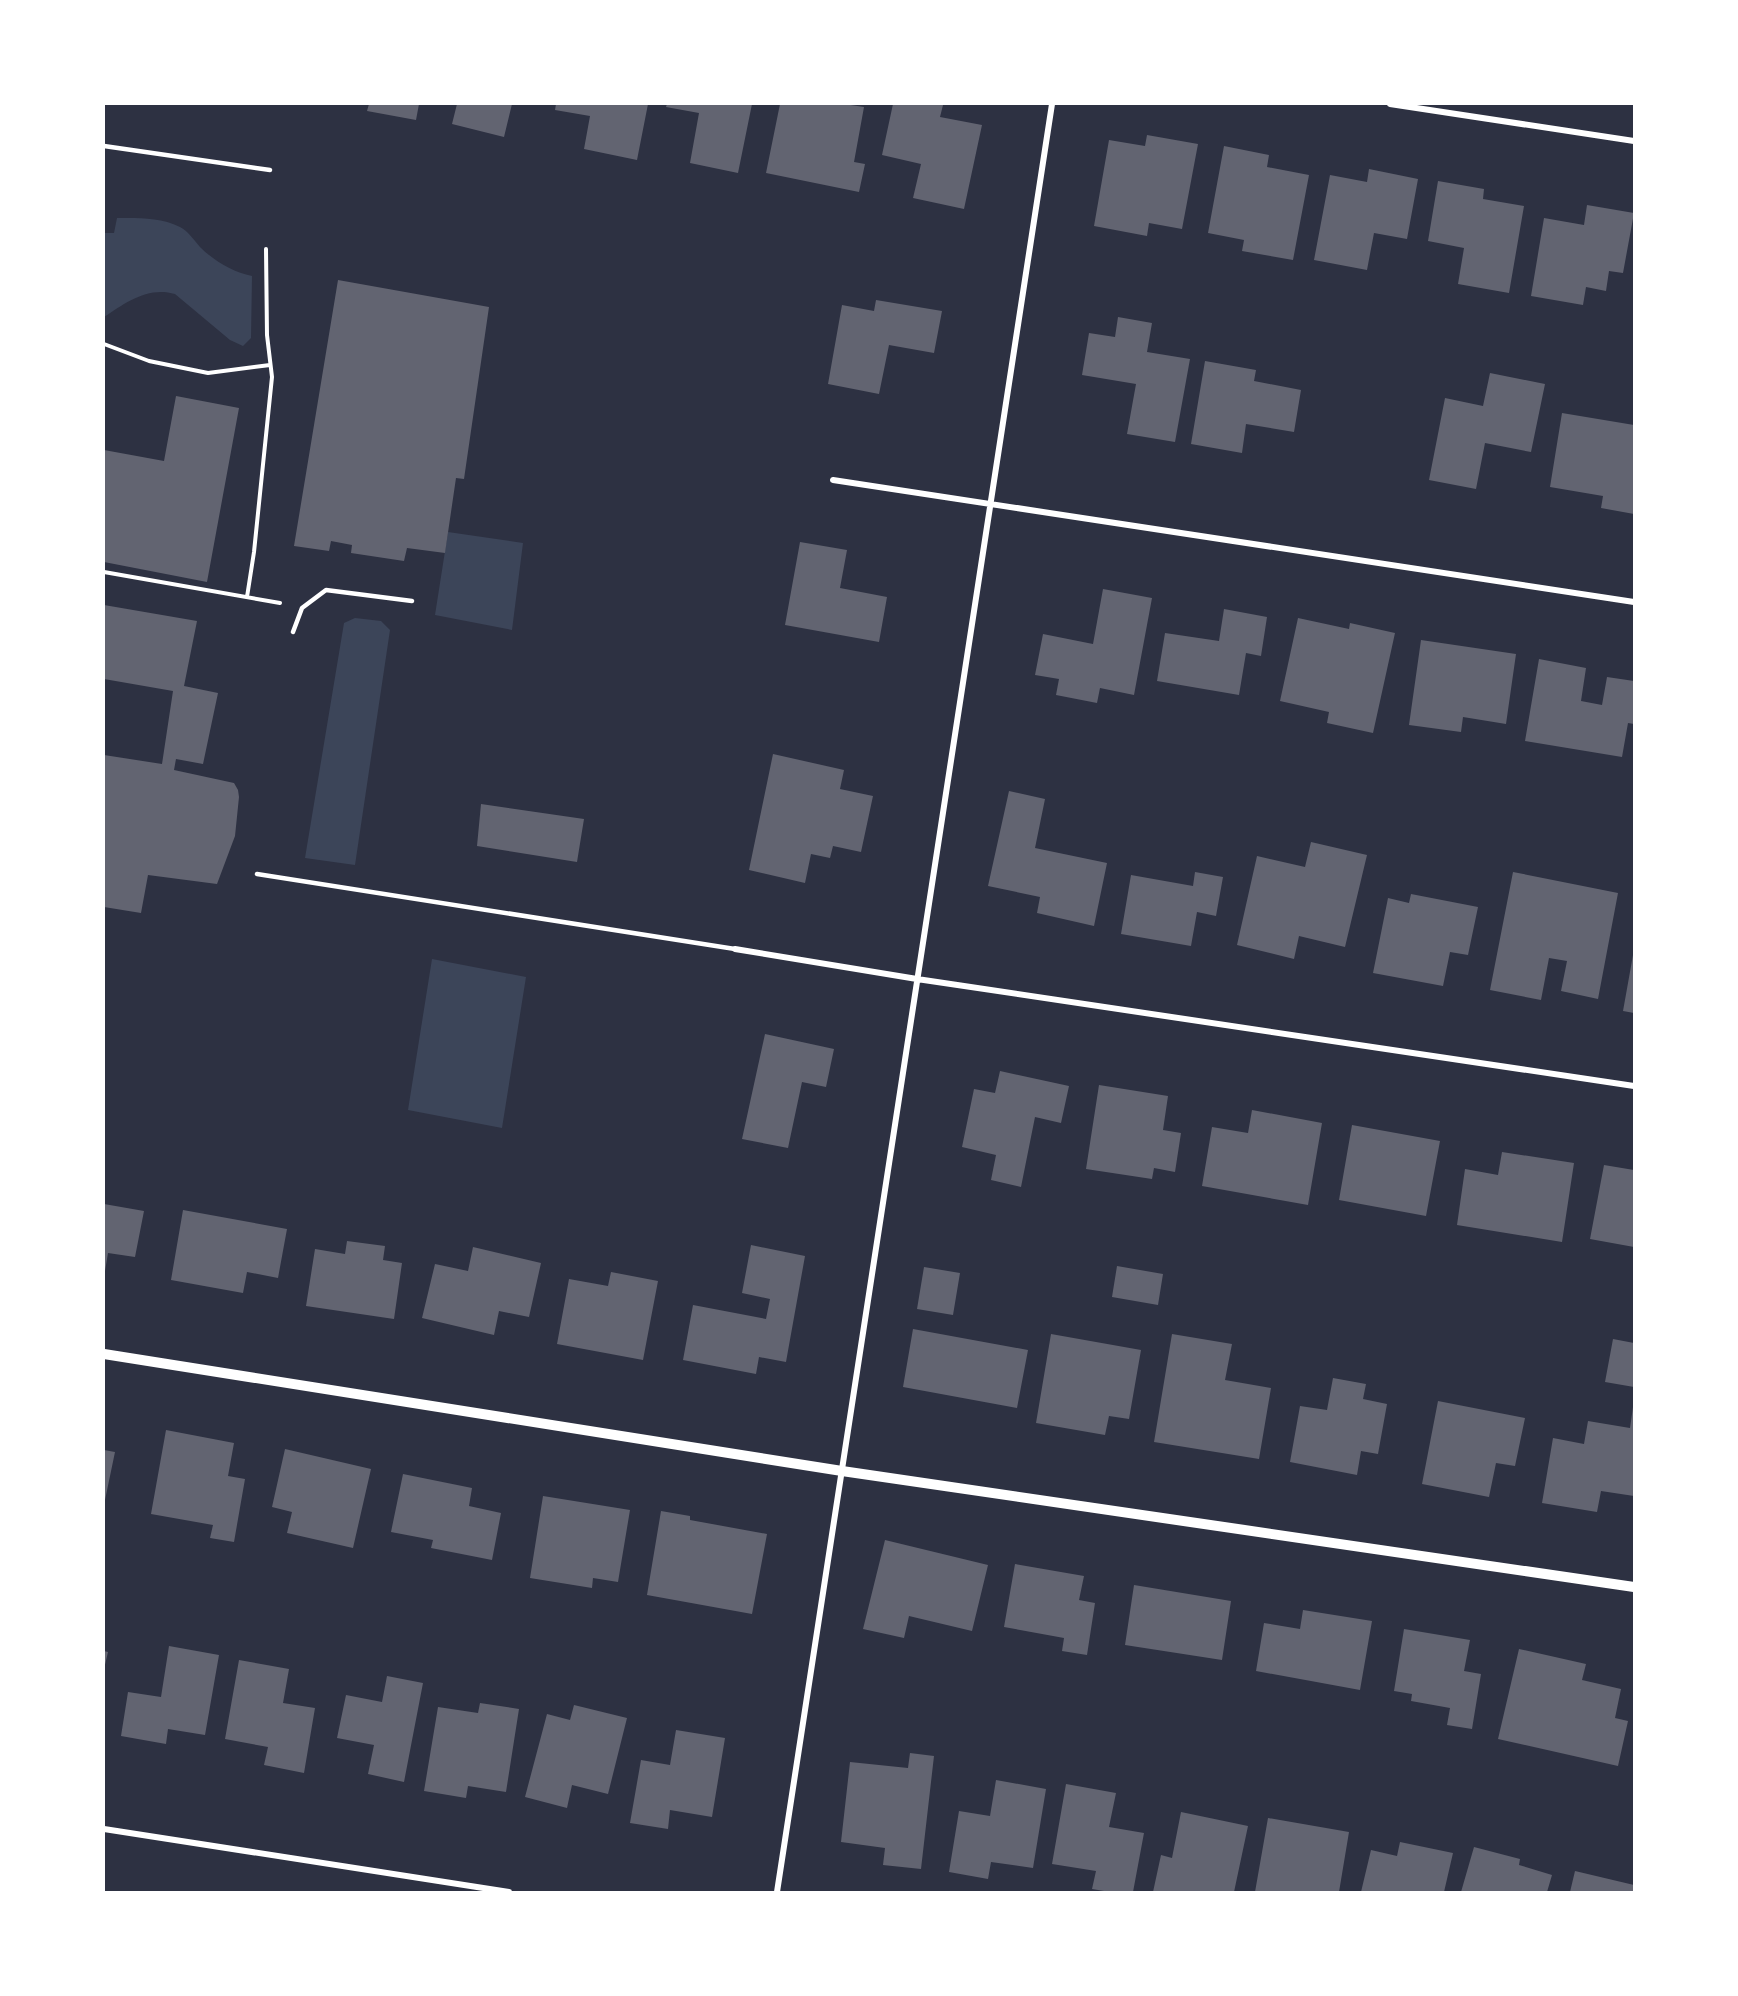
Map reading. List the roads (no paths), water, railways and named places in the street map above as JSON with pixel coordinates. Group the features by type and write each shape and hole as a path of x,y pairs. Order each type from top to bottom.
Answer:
{"street":[{"path":"777,1893 1052,104"},
{"path":"1390,104 1635,141"},
{"path":"833,480 1635,602"},
{"path":"735,949 917,979 1635,1086"},
{"path":"104,1354 842,1471 1635,1587"},
{"path":"104,1830 509,1893"}],"lane":[{"path":"104,146 270,170"},
{"path":"293,632 302,608 326,590 412,601"},
{"path":"257,874 735,949"}]}
